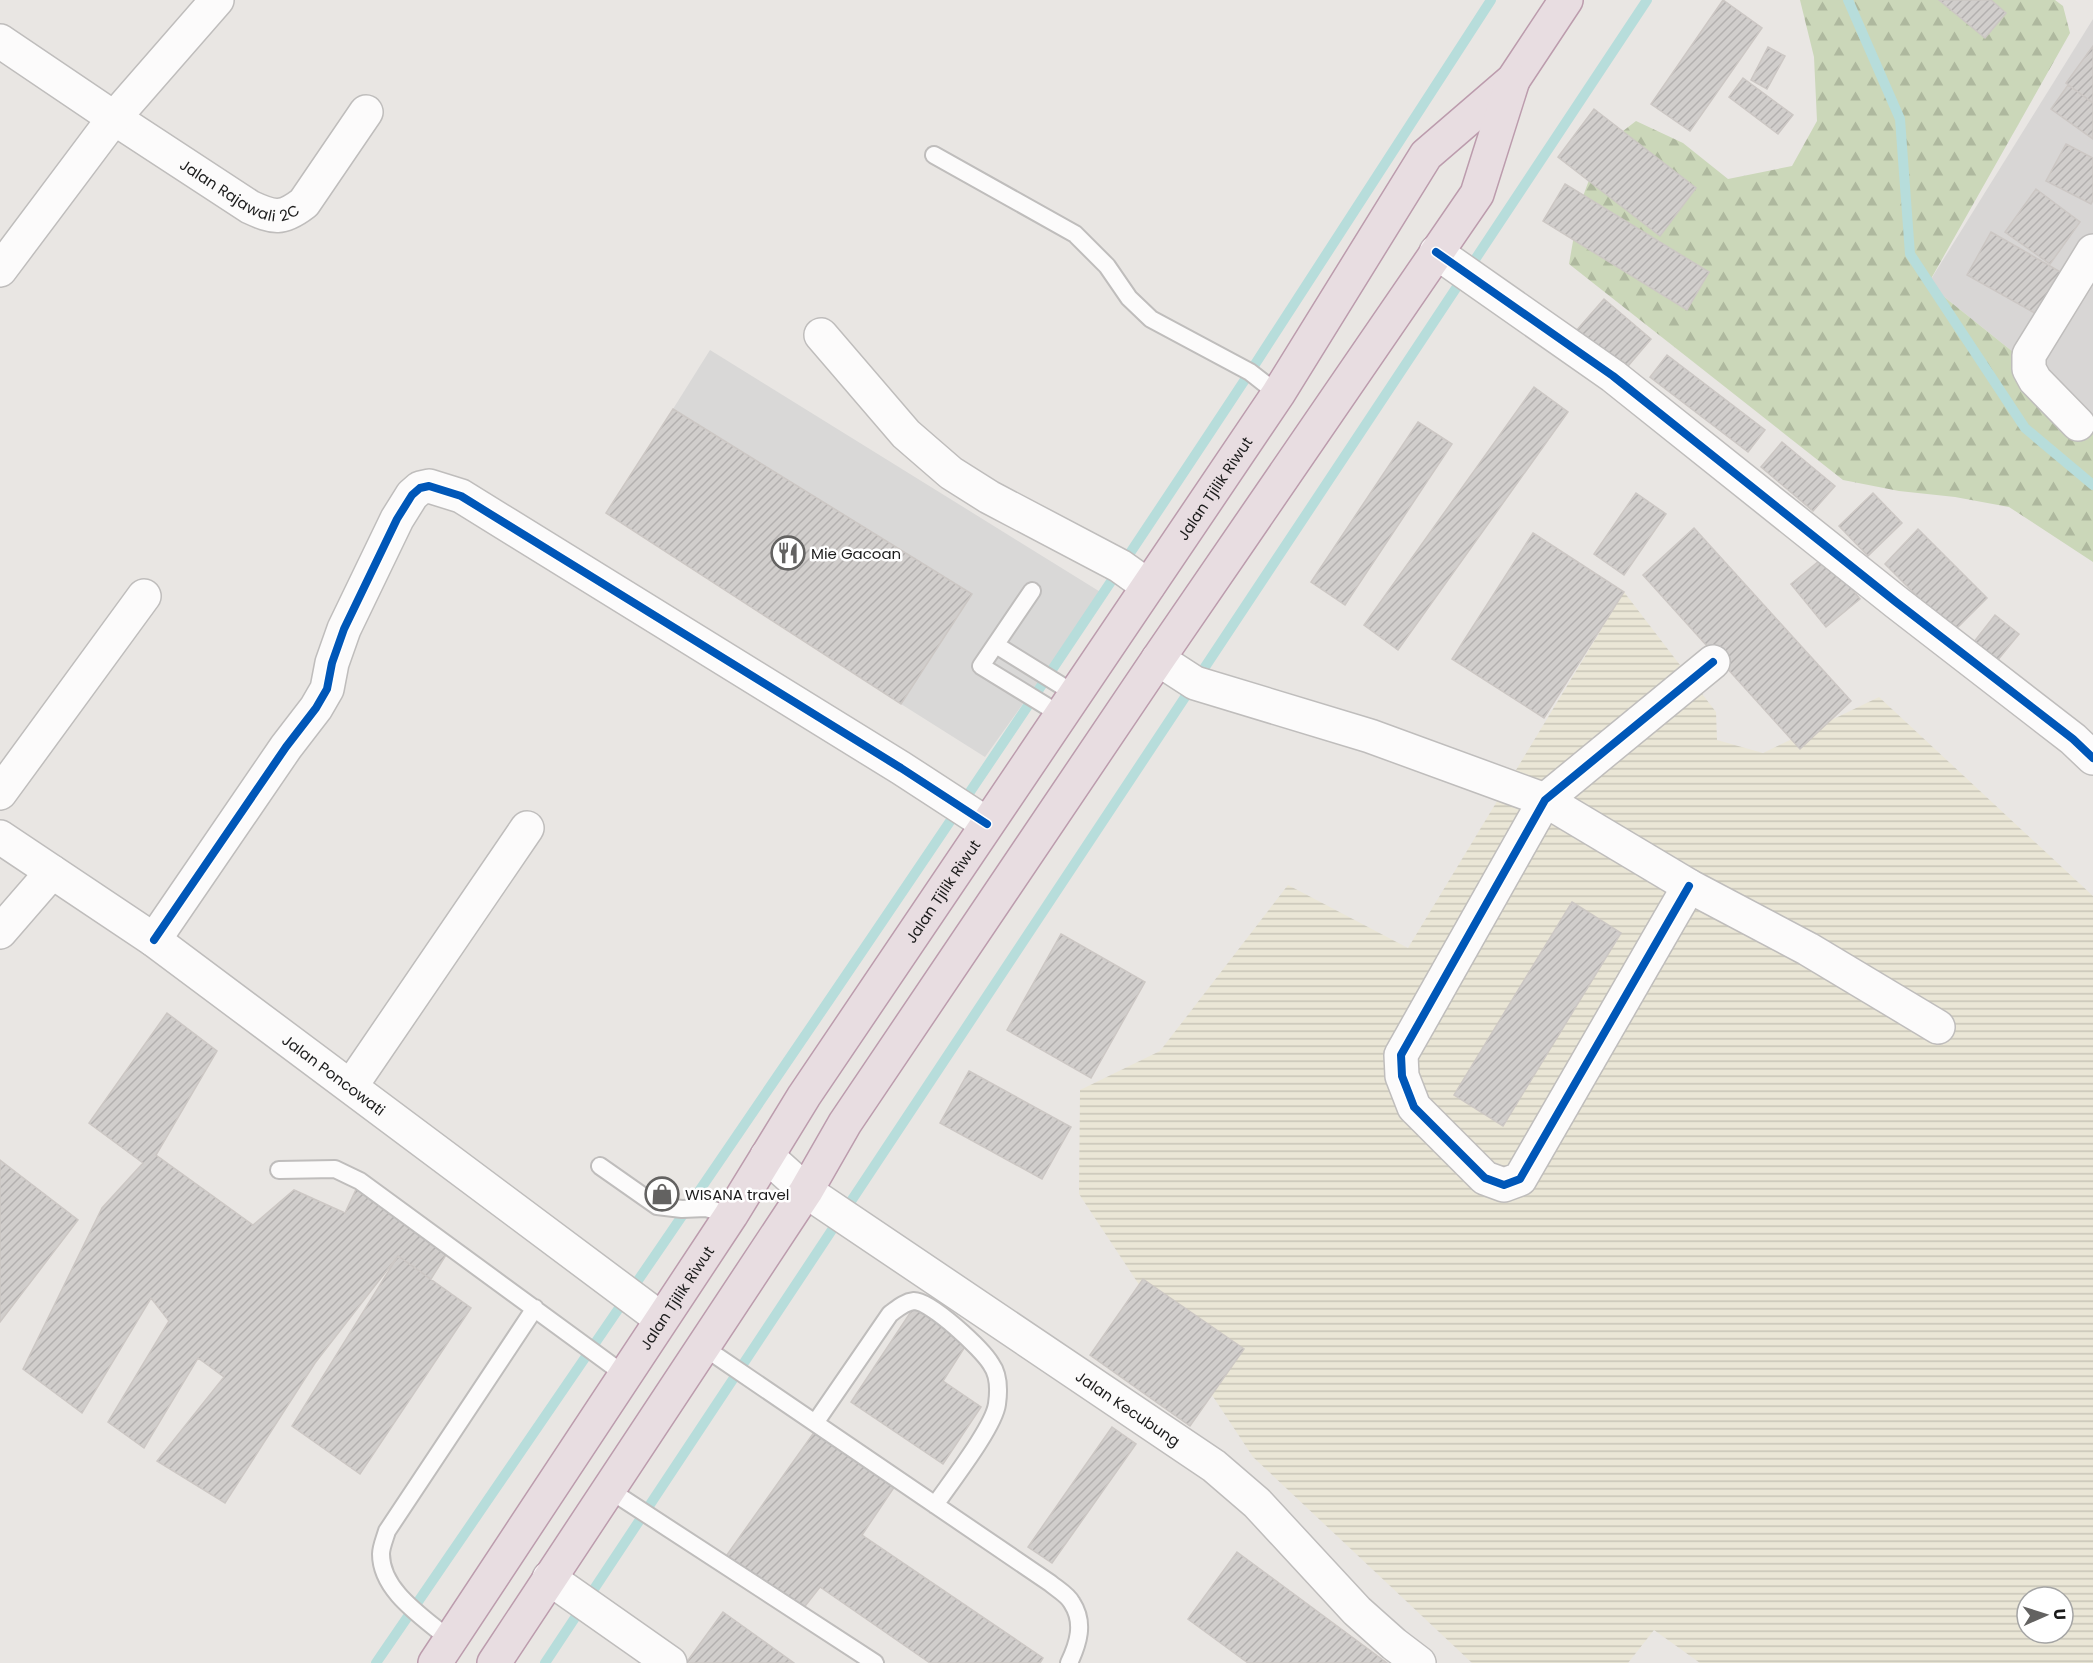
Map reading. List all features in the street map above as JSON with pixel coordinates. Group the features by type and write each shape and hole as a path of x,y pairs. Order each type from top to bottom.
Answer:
{"highway":[{"name":"Jalan Tjilik Riwut","path":"443,1651 731,1215 804,1096 1278,394 1426,155 1513,80 1566,0"},
{"name":"Jalan Tjilik Riwut","path":"494,1663 806,1191 845,1123 1158,659 1477,194 1513,80"}],"street":[{"path":"0,270 114,118 217,0"},
{"path":"0,41 114,118"},
{"name":"Jalan Rajawali 2C","path":"114,118 250,207 265,214 280,217 290,213 304,202 366,112"},
{"path":"2078,424 2035,380 2029,369 2029,355 2093,251"},
{"path":"1436,252 1613,376 2093,758"},
{"path":"821,335 906,434 951,473 989,497 1120,566 1148,586"},
{"path":"154,940 286,747 316,708 327,689 332,663 344,628 397,519 412,495 420,488 429,486 461,496 891,762 987,824"},
{"path":"0,793 144,596"},
{"path":"1158,659 1195,682 1370,736 1545,800 1689,886 1808,949 1938,1027"},
{"path":"1689,886 1520,1179 1503,1185 1485,1178 1414,1107 1402,1076 1401,1055 1545,800 1713,662"},
{"path":"351,1086 526,828"},
{"name":"Jalan Poncowati","path":"0,837 154,940 661,1319"},
{"path":"0,932 52,872"},
{"name":"Jalan Kecubung","path":"767,1156 806,1191 1214,1466 1257,1503 1357,1611 1419,1663"},
{"path":"549,1578 670,1663"}],"lane":[{"path":"934,155 1075,234 1107,266 1129,298 1151,319 1250,372 1278,394"},
{"path":"1032,591 981,666 1068,705"},
{"path":"996,645 1068,705"},
{"path":"600,1166 657,1206 682,1209 706,1208 731,1215"},
{"path":"279,1170 335,1169 360,1181 625,1375"},
{"path":"815,1423 890,1314 900,1306 915,1301 930,1307 976,1344 992,1365 999,1386 997,1406 987,1427 935,1505"},
{"path":"443,1651 394,1589 385,1572 381,1553 387,1531 535,1308"},
{"path":"702,1346 1050,1583 1072,1602 1079,1621 1079,1642 1069,1663"},
{"path":"608,1489 875,1663"}],"shaded area":[{"path":"2093,19 2093,416 1928,284"},
{"path":"710,350 1102,593 985,757 901,704 972,594 673,409"},
{"path":"1624,592 1716,712 1717,740 1763,753 1879,697 2093,896 2093,1663 1700,1663 1654,1630 1628,1663 1472,1663 1253,1457 1079,1194 1080,1090 1160,1051 1288,885 1408,948"}],"green space":[{"path":"1800,0 2055,0 2063,6 2070,33 1928,284 2093,416 2093,562 2009,507 1955,497 1899,491 1843,480 1569,264 1579,207 1601,148 1636,121 1683,143 1728,179 1792,166 1817,121 1814,57"}],"building":[{"path":"1723,0 1762,28 1690,131 1651,104"},
{"path":"1939,0 1991,0 2006,13 1985,38"},
{"path":"2093,46 2093,103 2066,83"},
{"path":"1768,47 1785,56 1767,89 1751,80"},
{"path":"1743,78 1793,115 1778,134 1729,97"},
{"path":"2068,85 2093,103 2093,139 2051,109"},
{"path":"1594,109 1696,188 1660,236 1558,157"},
{"path":"2066,144 2093,158 2093,200 2091,204 2046,181"},
{"path":"1565,184 1709,272 1687,310 1543,221"},
{"path":"2036,189 2080,222 2050,264 2005,232"},
{"path":"1991,232 2071,278 2047,320 1967,275"},
{"path":"1604,299 1651,339 1623,372 1576,331"},
{"path":"1667,355 1765,430 1748,452 1650,377"},
{"path":"1534,387 1568,412 1398,650 1364,625"},
{"name":"Mie Gacoan","path":"673,409 972,594 901,704 606,513"},
{"path":"1418,422 1452,444 1345,605 1311,582"},
{"path":"1782,442 1835,486 1813,511 1761,467"},
{"path":"1636,493 1666,514 1624,575 1594,554"},
{"path":"1873,493 1902,523 1868,556 1839,526"},
{"path":"1694,528 1851,701 1800,749 1643,575"},
{"path":"1918,529 1987,598 1953,632 1885,564"},
{"path":"1533,533 1624,592 1544,718 1452,659"},
{"path":"1825,556 1860,599 1826,627 1791,584"},
{"path":"1995,615 2019,634 1997,661 1974,642"},
{"path":"1572,902 1621,933 1503,1126 1454,1095"},
{"path":"1061,934 1145,982 1091,1078 1007,1030"},
{"path":"167,1013 217,1051 156,1155 253,1225 294,1190 345,1213 360,1181 451,1247 431,1279 398,1256 315,1363 225,1503 157,1461 224,1377 198,1358 144,1448 108,1422 169,1321 151,1298 82,1413 23,1369 102,1208 143,1163 89,1123"},
{"path":"969,1071 1071,1127 1042,1179 940,1123"},
{"path":"0,1160 78,1220 0,1322"},
{"path":"398,1256 471,1308 360,1474 292,1426"},
{"path":"1143,1279 1244,1349 1190,1426 1090,1355"},
{"path":"914,1307 968,1342 943,1381 981,1407 943,1464 851,1402"},
{"path":"1112,1427 1136,1444 1052,1563 1028,1547"},
{"path":"815,1431 895,1486 862,1535 1043,1658 1040,1663 930,1663 820,1587 802,1610 724,1559"},
{"path":"1237,1552 1387,1663 1248,1663 1188,1619"},
{"path":"723,1612 794,1663 686,1663"}],"waterway":[{"path":"376,1663 1034,696 1250,372 1491,0"},
{"path":"545,1663 1647,0"},
{"path":"1848,0 1900,119 1910,254 2025,428 2093,485"}],"cycle path":[{"path":"1436,252 1613,376 1896,602 2073,739 2093,758"},
{"path":"154,940 286,747 316,708 327,689 332,663 344,629 397,519 412,495 420,488 429,486 461,496 901,768 987,824"},
{"path":"1689,886 1520,1179 1504,1185 1485,1178 1414,1107 1402,1076 1401,1055 1545,800 1713,662"}],"place":[{"name":"Mie Gacoan","path":"788,553"},
{"name":"WISANA travel","path":"662,1194"}]}
